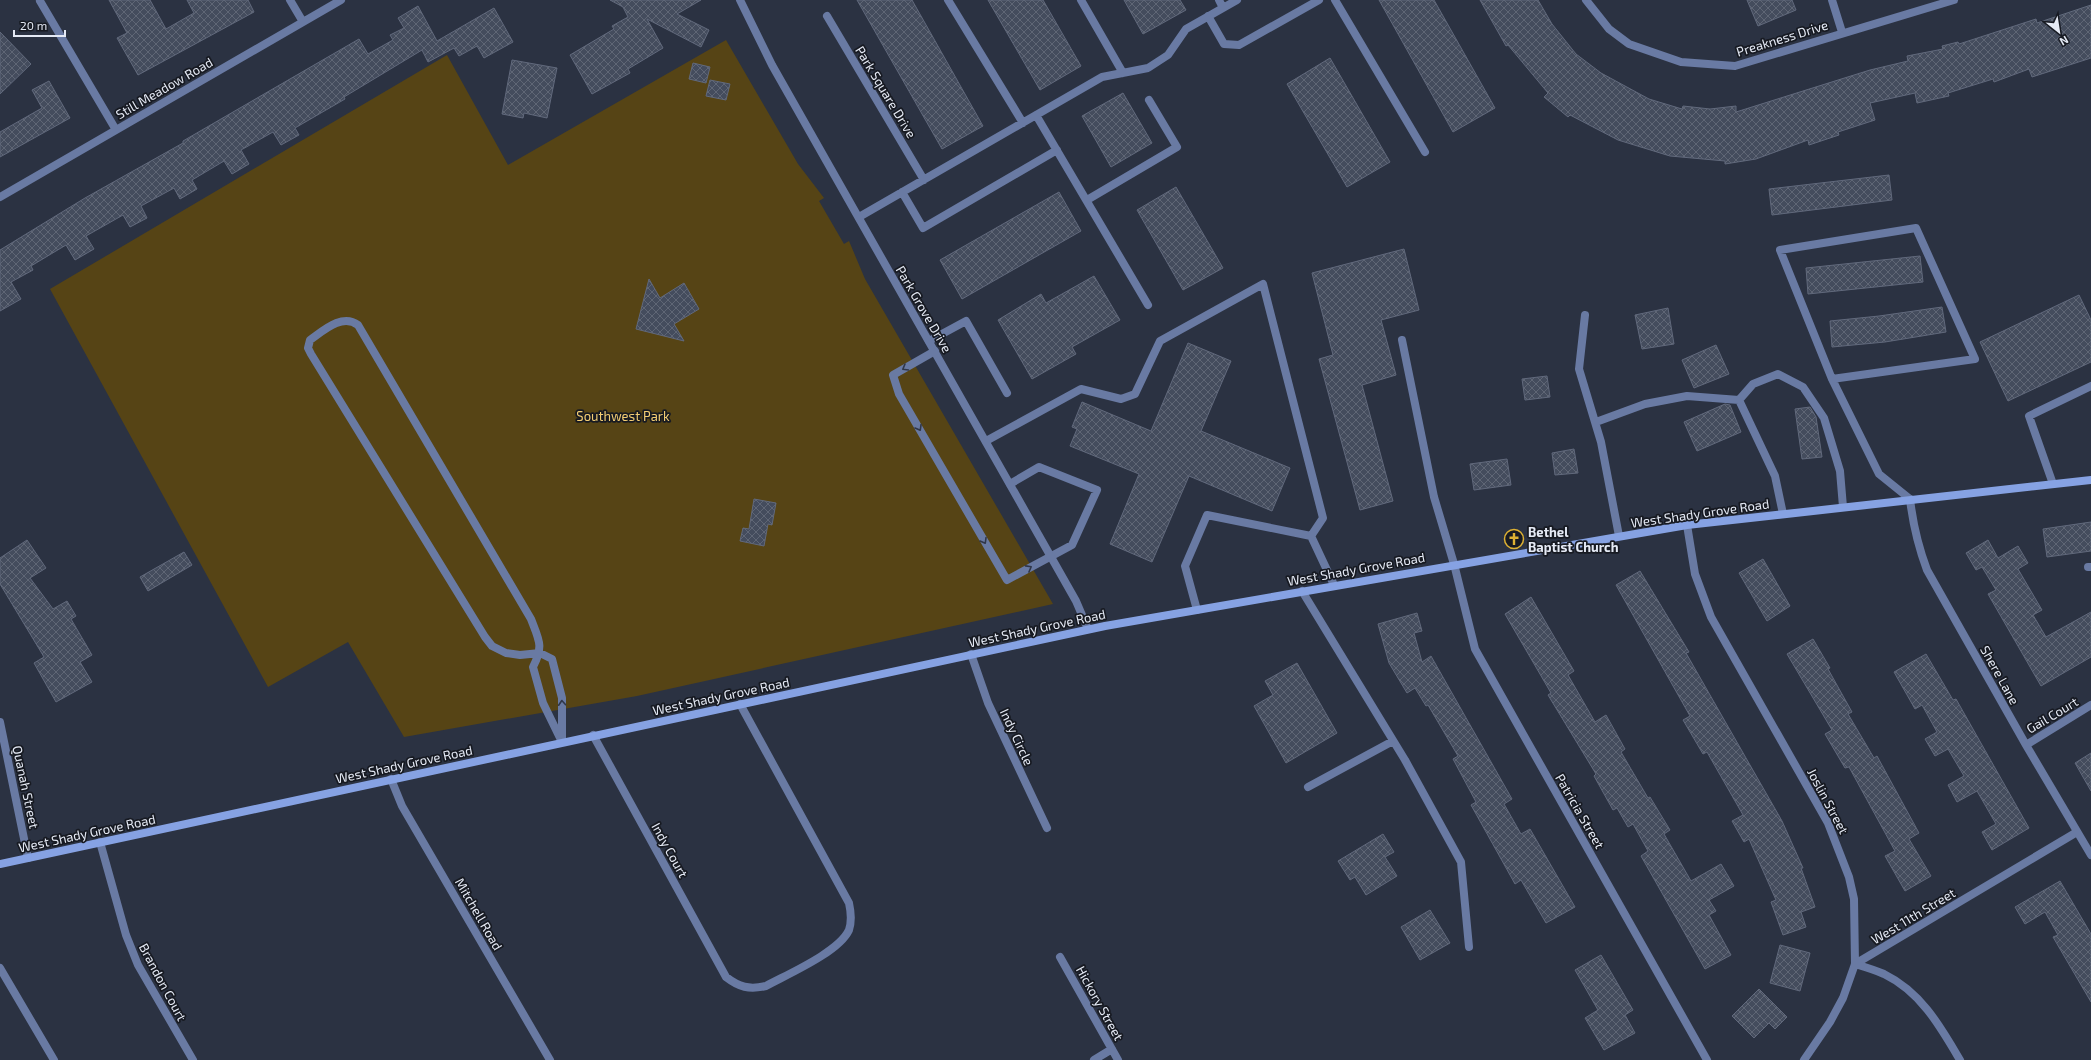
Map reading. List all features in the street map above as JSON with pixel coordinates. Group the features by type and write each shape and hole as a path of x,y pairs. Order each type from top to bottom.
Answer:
{"main road":[{"name":"West Shady Grove Road","path":"0,864 1088,629 1454,564 1687,525 2091,480"}],"street":[{"path":"290,0 303,22"},
{"name":"Still Meadow Road","path":"0,197 341,0"},
{"name":"Park Grove Drive","path":"740,0 772,64 1076,601 1088,629"},
{"path":"948,0 1023,123"},
{"path":"1081,0 1123,73"},
{"path":"1219,0 1223,8"},
{"path":"859,217 1102,77 1148,68 1168,55 1186,28 1237,0"},
{"path":"1208,16 1224,44 1239,45 1319,0"},
{"path":"1335,0 1425,152"},
{"name":"Preakness Drive","path":"1586,0 1609,29 1629,44 1681,62 1735,66 1842,32 1954,0"},
{"path":"1832,0 1842,32"},
{"path":"40,1 116,130"},
{"name":"Park Square Drive","path":"827,16 924,180"},
{"path":"1086,200 1177,147 1149,100"},
{"path":"1036,115 1148,305"},
{"path":"902,192 923,228 1057,150"},
{"path":"1832,379 1975,359 1916,228 1780,250 1832,379 1879,474 1910,499"},
{"path":"986,441 1081,389 1121,399 1136,394 1160,341 1263,284 1322,518 1311,536"},
{"path":"1585,315 1579,369 1601,442 1619,536"},
{"path":"562,742 543,703 533,667 540,653 540,642 531,620 358,325 348,320 339,322 310,340 308,348 311,354 484,637 492,646 506,653 520,655 540,653 552,660 562,698 562,742"},
{"path":"929,341 966,321 1008,393"},
{"name":"Patricia Street","path":"1402,340 1434,496 1454,564 1475,649 1707,1060"},
{"path":"935,351 893,375 899,394 1007,580 1072,545 1097,490 1039,468 1010,484"},
{"path":"1739,400 1753,384 1778,374 1803,387 1824,418 1840,471 1843,507"},
{"path":"2053,484 2029,416 2091,386"},
{"path":"1596,422 1645,404 1687,396 1739,400"},
{"path":"1739,400 1775,476 1783,514"},
{"name":"Shere Lane","path":"1910,499 1914,532 1927,570 2091,855"},
{"path":"1197,610 1185,566 1207,515 1311,536"},
{"name":"Joslin Street","path":"1687,525 1695,574 1711,617 1828,824 1841,854 1854,899 1855,964"},
{"path":"1311,536 1334,585"},
{"path":"1302,591 1393,741 1462,862 1469,947"},
{"name":"Indy Circle","path":"971,654 988,703 1046,828"},
{"name":"Indy Court","path":"593,736 726,976 734,983 744,988 755,989 766,986 833,949 843,940 849,929 851,916 849,903 740,704"},
{"name":"Gail Court","path":"2026,744 2091,705"},
{"name":"Quanah Street","path":"0,722 28,858"},
{"path":"1308,787 1393,741"},
{"name":"Mitchell Road","path":"391,779 402,806 550,1060"},
{"name":"West 11th Street","path":"1855,964 2077,832"},
{"name":"Brandon Court","path":"100,842 126,935 138,965 193,1060"},
{"name":"Hickory Street","path":"1060,957 1118,1060"},
{"path":"1804,1060 1830,1022 1842,998 1855,964 1884,974 1908,989 1936,1018 1960,1060"},
{"path":"0,968 54,1060"},
{"path":"1094,1060 1112,1049"}],"green space":[{"name":"Southwest Park","path":"726,40 798,164 824,198 819,201 844,244 849,241 865,279 1053,604 637,696 404,737 348,642 268,687 50,289 447,55 508,165"}],"building":[{"path":"109,0 150,0 166,29 194,13 187,0 248,0 254,12 138,75 117,38 127,33"},
{"path":"610,0 701,0 677,14 709,30 701,47 647,19 663,48 628,69 630,73 592,94 570,55 614,29 612,26 628,17 623,7"},
{"path":"857,0 912,0 983,126 942,149"},
{"path":"988,0 1043,0 1081,66 1040,90"},
{"path":"1124,0 1180,0 1186,10 1143,34"},
{"path":"1379,0 1434,0 1495,108 1453,132"},
{"path":"1480,0 1538,0 1552,24 1576,54 1601,73 1649,99 1682,109 1683,106 1710,109 1736,106 1736,112 1870,70 1908,61 1907,56 1943,49 1942,46 1958,42 1959,44 2036,19 2037,23 2091,5 2091,58 2032,77 2029,69 1994,82 1993,79 1948,93 1949,96 1917,103 1915,93 1870,103 1875,120 1838,132 1839,135 1809,145 1808,140 1756,159 1725,164 1725,161 1670,156 1618,140 1570,115 1568,117 1544,97 1548,93 1508,45 1506,46"},
{"path":"1747,0 1792,0 1796,10 1758,26"},
{"path":"418,6 437,41 494,8 513,42 484,58 477,46 459,56 454,48 428,62 422,50 344,97 345,99 295,128 299,135 281,145 273,132 241,150 249,164 232,174 224,161 192,180 197,189 180,199 174,188 141,206 147,218 130,227 123,215 86,236 94,249 75,260 66,245 31,266 33,270 11,282 21,299 0,311 0,250 85,198 183,143 183,141 359,39 368,54 393,40 390,35 404,28 398,18"},
{"path":"0,32 31,64 0,94"},
{"path":"1330,58 1390,162 1347,187 1287,84"},
{"path":"512,60 557,68 547,118 524,113 523,118 502,114"},
{"path":"693,63 710,67 706,83 689,79"},
{"path":"710,80 730,84 726,100 706,96"},
{"path":"49,81 70,118 0,157 0,132 42,108 32,90"},
{"path":"1123,93 1152,143 1111,167 1082,116"},
{"path":"1889,175 1892,200 1772,215 1769,189"},
{"path":"1176,187 1223,268 1183,290 1137,210"},
{"path":"1059,192 1081,231 962,299 940,260"},
{"path":"1404,249 1419,310 1381,320 1396,375 1362,385 1393,501 1360,510 1319,359 1333,355 1312,273"},
{"path":"1920,256 1923,282 1808,294 1806,268"},
{"path":"1094,276 1120,320 1072,347 1076,354 1032,379 998,320 1041,294 1046,303"},
{"path":"649,279 660,298 684,283 699,309 674,324 684,341 636,329"},
{"path":"2079,295 2091,320 2091,362 2008,401 1980,342"},
{"path":"1942,307 1946,332 1885,342 1832,347 1830,321"},
{"path":"1668,308 1674,344 1642,349 1635,315"},
{"path":"1188,343 1231,361 1201,431 1290,468 1272,511 1189,476 1152,562 1110,544 1139,474 1070,446 1077,429 1072,427 1082,402 1151,431"},
{"path":"1716,345 1729,374 1694,388 1682,360"},
{"path":"1547,376 1550,397 1525,400 1522,379"},
{"path":"1725,404 1730,405 1741,432 1697,451 1684,422"},
{"path":"1810,407 1816,417 1822,457 1802,459 1795,409"},
{"path":"1574,449 1578,473 1555,475 1552,453"},
{"path":"1507,459 1511,485 1474,490 1470,464"},
{"path":"754,499 776,503 772,525 768,524 764,546 740,541 743,528 749,529"},
{"path":"2091,522 2091,551 2047,557 2043,529"},
{"path":"27,540 46,568 30,578 53,609 67,601 76,616 71,619 92,655 80,662 92,682 56,702 34,663 44,657 0,584 0,558"},
{"path":"1988,540 1998,558 2018,546 2028,563 2018,569 2042,610 2033,615 2046,637 2091,612 2091,657 2041,686 1988,594 1996,590 1982,567 1976,570 1966,553"},
{"path":"184,552 192,565 148,591 140,577"},
{"path":"1763,559 1790,606 1767,621 1739,573"},
{"path":"1640,571 1689,652 1686,653 1782,821 1803,868 1801,868 1815,907 1801,912 1806,927 1783,935 1771,902 1776,900 1749,839 1744,842 1732,821 1743,815 1707,752 1703,754 1683,720 1690,716 1616,585"},
{"path":"1531,597 1574,671 1568,675 1595,722 1606,715 1625,749 1621,752 1648,798 1650,797 1670,830 1664,834 1691,881 1721,864 1734,886 1709,900 1716,911 1709,915 1731,955 1705,969 1641,856 1648,851 1633,824 1628,827 1617,808 1613,810 1594,776 1596,774 1548,695 1551,693 1505,614"},
{"path":"1417,613 1422,631 1414,633 1422,662 1431,656 1512,799 1504,804 1521,834 1530,829 1575,907 1546,923 1521,880 1515,884 1471,805 1476,802 1453,759 1458,756 1428,705 1426,706 1415,688 1407,693 1389,663 1378,624"},
{"path":"1813,639 1830,668 1828,669 1852,712 1848,714 1874,758 1877,756 1919,833 1909,839 1931,876 1905,891 1885,856 1895,851 1849,767 1845,768 1825,734 1832,730 1787,654"},
{"path":"1926,654 1953,700 1956,699 2029,828 1992,850 1982,832 1996,824 1977,791 1957,802 1948,785 1964,776 1948,749 1935,756 1925,739 1937,732 1922,705 1915,709 1894,672"},
{"path":"1297,663 1337,733 1286,763 1254,706 1273,695 1265,681"},
{"path":"2091,753 2091,791 2075,763"},
{"path":"1383,834 1394,852 1385,857 1397,876 1366,895 1355,877 1350,880 1338,861"},
{"path":"2060,881 2091,934 2091,1002 2053,937 2058,935 2045,912 2025,924 2015,907"},
{"path":"1430,910 1450,943 1420,960 1401,927"},
{"path":"1780,945 1810,953 1800,991 1770,983"},
{"path":"1601,955 1633,1010 1625,1015 1635,1033 1604,1050 1585,1018 1598,1010 1575,970"},
{"path":"1759,989 1787,1017 1775,1029 1769,1023 1754,1038 1732,1016"}],"place":[{"name":"Bethel Baptist Church","path":"1514,539"}]}
